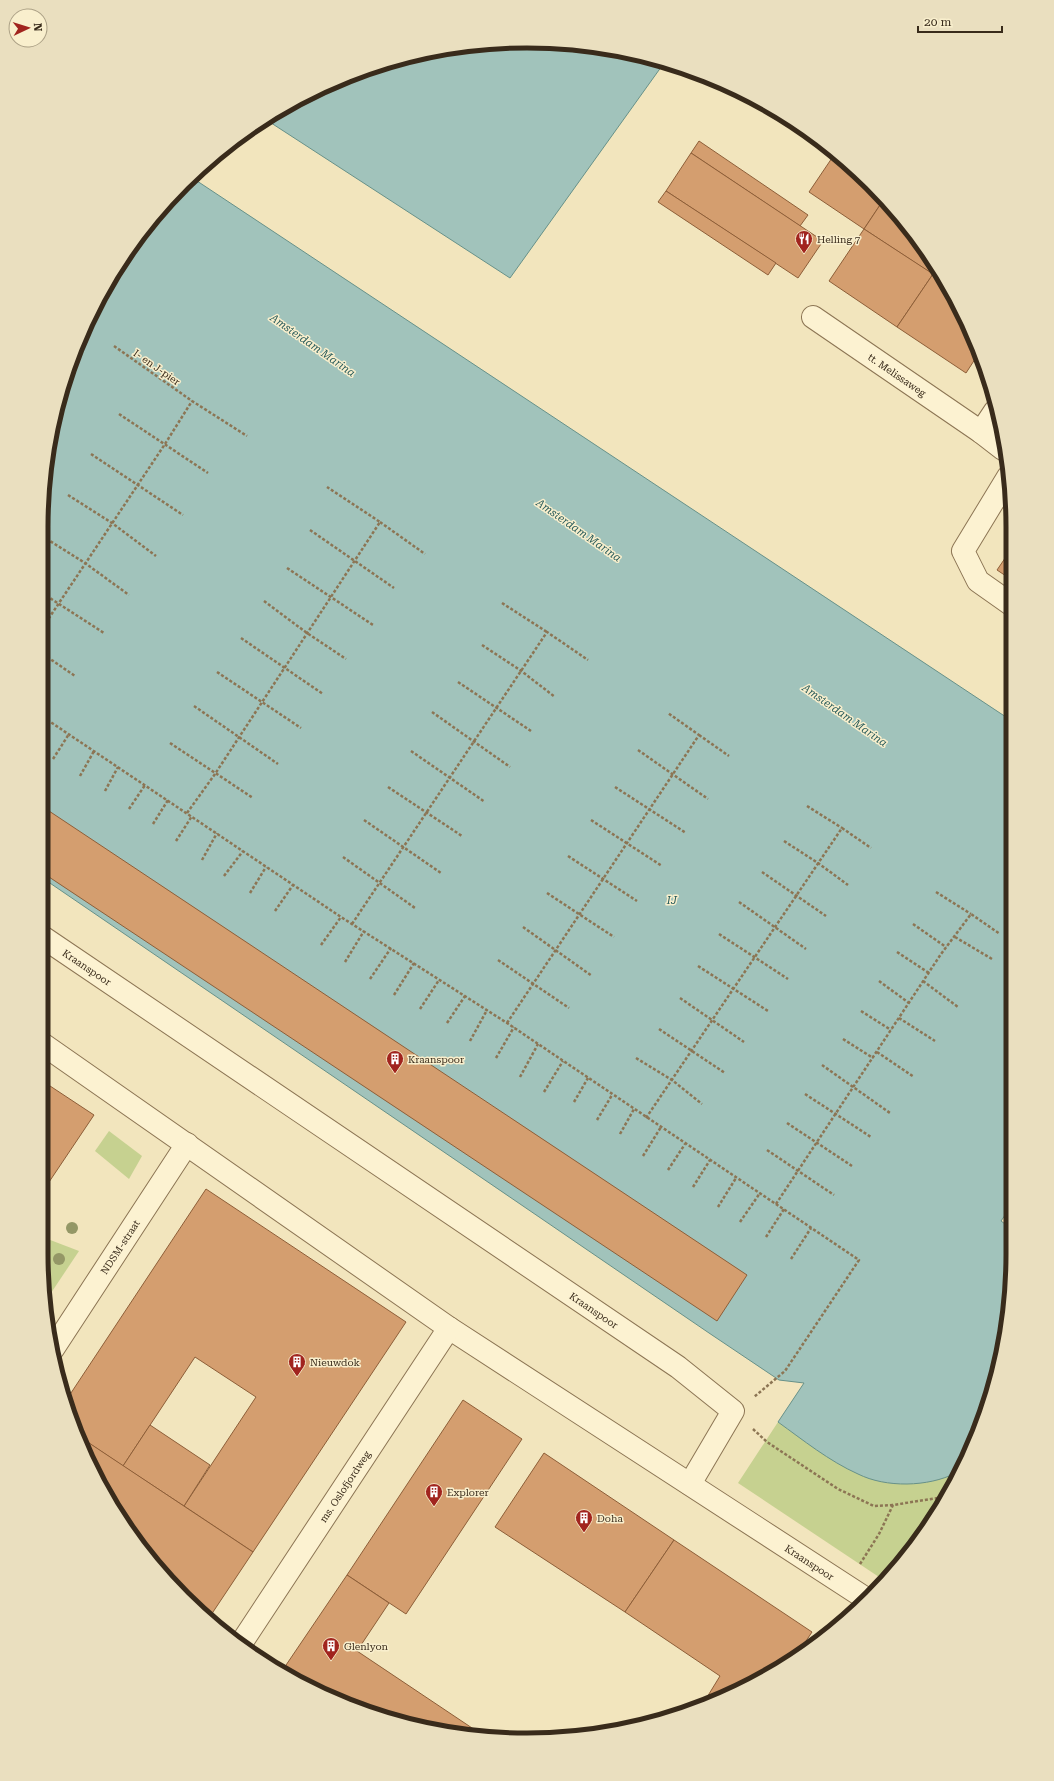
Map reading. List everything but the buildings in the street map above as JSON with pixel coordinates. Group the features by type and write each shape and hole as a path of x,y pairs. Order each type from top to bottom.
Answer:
{"street":[{"name":"tt. Melissaweg","path":"813,317 999,446"},
{"path":"981,432 993,415"},
{"path":"1004,484 964,551 978,581 1006,601"},
{"name":"Kraanspoor","path":"48,941 678,1367 733,1411"},
{"name":"Kraanspoor","path":"48,1048 449,1328 862,1596"},
{"name":"NDSM-straat","path":"56,1343 187,1144"},
{"name":"ms. Oslofjordweg","path":"243,1640 449,1328"},
{"path":"690,1484 733,1411"}],"path":[{"name":"I- en J-pier","path":"114,346 192,401 247,436"},
{"path":"48,619 138,485 192,401"},
{"path":"119,414 208,473"},
{"path":"91,454 183,515"},
{"path":"327,487 425,554"},
{"path":"68,495 112,523 156,556"},
{"path":"186,812 215,774 380,522"},
{"path":"310,530 394,588"},
{"path":"48,540 85,563 129,595"},
{"path":"287,568 373,625"},
{"path":"48,597 104,633"},
{"path":"264,601 307,633 346,659"},
{"path":"502,603 588,660"},
{"path":"352,924 520,670 547,632"},
{"path":"241,638 323,694"},
{"path":"482,645 520,670 555,697"},
{"path":"48,657 75,676"},
{"path":"217,672 301,728"},
{"path":"458,682 531,731"},
{"path":"194,706 238,739 278,764"},
{"path":"432,712 510,766"},
{"path":"668,713 730,756"},
{"path":"48,721 341,917 514,1027 646,1118 860,1260 785,1370 763,1391 733,1411"},
{"path":"53,759 69,734"},
{"path":"507,1023 648,809 699,735"},
{"path":"170,743 253,798"},
{"path":"638,750 708,798"},
{"path":"80,776 94,751"},
{"path":"411,751 485,802"},
{"path":"105,791 118,767"},
{"path":"129,809 144,785"},
{"path":"388,787 462,836"},
{"path":"615,787 686,834"},
{"path":"153,824 168,800"},
{"path":"807,806 871,848"},
{"path":"176,841 192,816"},
{"path":"364,820 441,873"},
{"path":"591,820 662,866"},
{"path":"646,1118 842,828"},
{"path":"202,860 217,833"},
{"path":"784,841 818,862 848,885"},
{"path":"224,876 243,851"},
{"path":"568,856 638,901"},
{"path":"343,857 415,908"},
{"path":"250,892 266,867"},
{"path":"762,872 826,916"},
{"path":"275,911 293,885"},
{"path":"936,892 1000,934"},
{"path":"547,893 614,937"},
{"path":"739,902 806,949"},
{"path":"776,1204 923,981 971,914"},
{"path":"321,945 341,917"},
{"path":"913,924 946,947"},
{"path":"523,927 592,976"},
{"path":"345,962 364,932"},
{"path":"719,934 788,979"},
{"path":"955,937 992,959"},
{"path":"370,979 391,948"},
{"path":"897,952 929,973"},
{"path":"498,960 570,1008"},
{"path":"394,995 414,963"},
{"path":"698,966 768,1011"},
{"path":"420,1008 439,980"},
{"path":"879,981 909,1004"},
{"path":"923,981 958,1007"},
{"path":"447,1023 464,996"},
{"path":"680,998 744,1042"},
{"path":"470,1041 487,1010"},
{"path":"861,1010 891,1030"},
{"path":"899,1018 935,1041"},
{"path":"496,1058 514,1027"},
{"path":"659,1029 725,1072"},
{"path":"843,1039 873,1058"},
{"path":"520,1077 538,1044"},
{"path":"877,1052 914,1077"},
{"path":"636,1058 672,1080 702,1104"},
{"path":"544,1092 563,1061"},
{"path":"822,1065 890,1112"},
{"path":"574,1102 588,1078"},
{"path":"597,1120 612,1094"},
{"path":"805,1094 871,1137"},
{"path":"620,1134 634,1109"},
{"path":"787,1123 816,1144 852,1166"},
{"path":"642,1156 661,1127"},
{"path":"668,1170 685,1144"},
{"path":"767,1150 834,1194"},
{"path":"693,1187 710,1160"},
{"path":"718,1207 736,1178"},
{"path":"740,1222 760,1193"},
{"path":"766,1237 784,1209"},
{"path":"791,1259 811,1228"},
{"path":"767,1442 838,1489 874,1506 893,1505 940,1498"},
{"path":"857,1568 879,1534 893,1505"}],"green space":[{"path":"109,1131 142,1156 129,1179 95,1151"},
{"path":"48,1239 79,1251 50,1295"},
{"path":"778,1422 830,1458 865,1476 884,1481 904,1483 927,1481 952,1474 942,1494 907,1546 880,1578 738,1483"}],"water":[{"path":"527,48 558,49 620,57 661,67 510,278 271,123 315,97 373,73 403,64 464,52"},
{"name":"IJ","path":"196,180 1006,717 1006,1214 1001,1221 1006,1225 1005,1285 1002,1317 990,1378 970,1437 952,1475 933,1481 894,1484 869,1479 847,1469 827,1457 778,1422 804,1383 779,1380 48,882 48,527 52,464 57,434 73,373 97,315 112,287 147,235 167,211"}],"place":[{"name":"Helling 7","path":"804,254"},
{"name":"Kraanspoor","path":"395,1074"},
{"name":"Nieuwdok","path":"297,1377"},
{"name":"Explorer","path":"434,1507"},
{"name":"Doha","path":"584,1533"},
{"name":"Glenlyon","path":"331,1661"}],"water label":[{"name":"Amsterdam Marina","path":"313,345"},
{"name":"Amsterdam Marina","path":"579,530"},
{"name":"Amsterdam Marina","path":"845,715"}]}
